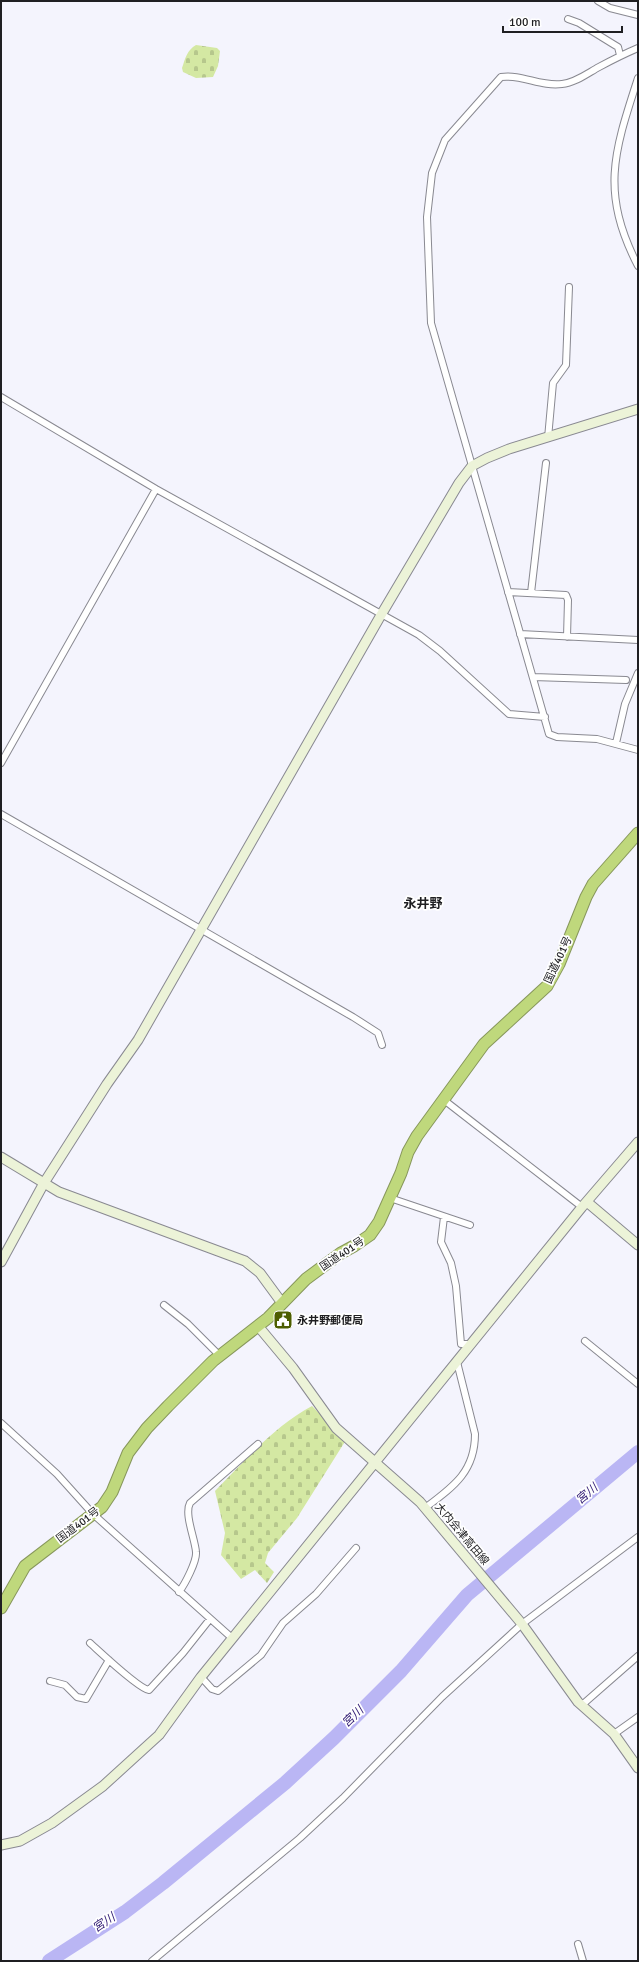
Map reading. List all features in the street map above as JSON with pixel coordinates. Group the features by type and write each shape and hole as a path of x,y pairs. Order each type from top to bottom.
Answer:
{"highway":[{"name":"国道401号","path":"1,1608 25,1566 93,1514 106,1502 117,1480 124,1460 139,1437 164,1410 220,1356 268,1318 306,1279 370,1234 379,1222 401,1173 408,1152 484,1044 547,986 559,964 586,896 593,884 638,832"}],"street":[{"path":"598,1 610,8 638,15"},
{"path":"568,18 618,47 620,55"},
{"path":"638,48 620,55 574,81 563,84 542,83 508,76 501,77 445,140 432,173 427,217 431,322 549,734 553,736 597,739 638,750"},
{"path":"638,78 619,139 613,177 614,196 619,222 638,266"},
{"path":"548,438 553,383 566,365 569,287"},
{"path":"1,397 156,489 419,635 440,651 509,714 544,717"},
{"path":"1,1262 44,1183 107,1084 138,1040 381,615 459,483 472,466 487,458 509,449 638,409"},
{"path":"531,593 546,463"},
{"path":"1,763 156,489"},
{"path":"508,592 566,595 568,597 567,636"},
{"path":"520,634 638,640"},
{"path":"616,743 625,704 638,673"},
{"path":"533,677 626,680"},
{"path":"1,814 378,1033 382,1045"},
{"path":"444,1100 638,1245"},
{"path":"1,1845 20,1841 52,1823 103,1786 159,1735 201,1677 232,1638 471,1344 638,1142"},
{"path":"1,1157 70,1197 245,1261 260,1273 282,1303"},
{"path":"390,1198 470,1225"},
{"path":"444,1217 441,1242 451,1263 456,1286 461,1344 471,1344"},
{"path":"164,1305 188,1324 220,1356"},
{"name":"大内会津高田線","path":"258,1326 293,1368 336,1428 425,1508 522,1624 582,1705 614,1734 638,1768"},
{"path":"585,1341 638,1384"},
{"path":"425,1508 449,1490 463,1477 469,1467 475,1444 476,1434 457,1362"},
{"path":"1,1423 57,1474 93,1514 232,1638"},
{"path":"179,1592 184,1586 196,1555 188,1511 190,1503 258,1444"},
{"path":"152,1961 300,1838 343,1798 442,1697 522,1624 638,1537"},
{"path":"201,1677 212,1689 218,1691 255,1662 283,1623 316,1594 356,1548"},
{"path":"90,1643 142,1687 148,1690 178,1658 210,1619"},
{"path":"582,1705 638,1656"},
{"path":"50,1682 65,1685 78,1697 86,1699 109,1660"},
{"path":"614,1734 638,1717"},
{"path":"578,1944 583,1961"}],"green space":[{"path":"196,45 217,48 220,51 218,66 213,77 196,78 183,72 182,68 187,55 190,49"},
{"path":"312,1406 346,1440 297,1518 268,1553 265,1563 274,1572 267,1583 255,1570 241,1579 221,1555 225,1533 215,1491 273,1434 298,1414"}],"waterway":[{"name":"宮川","path":"49,1961 125,1912 163,1883 285,1783 334,1738 401,1671 467,1595 638,1452"}],"place":[{"name":"永井野郵便局","path":"283,1320"}],"district":[{"name":"永井野","path":"423,904"}]}
